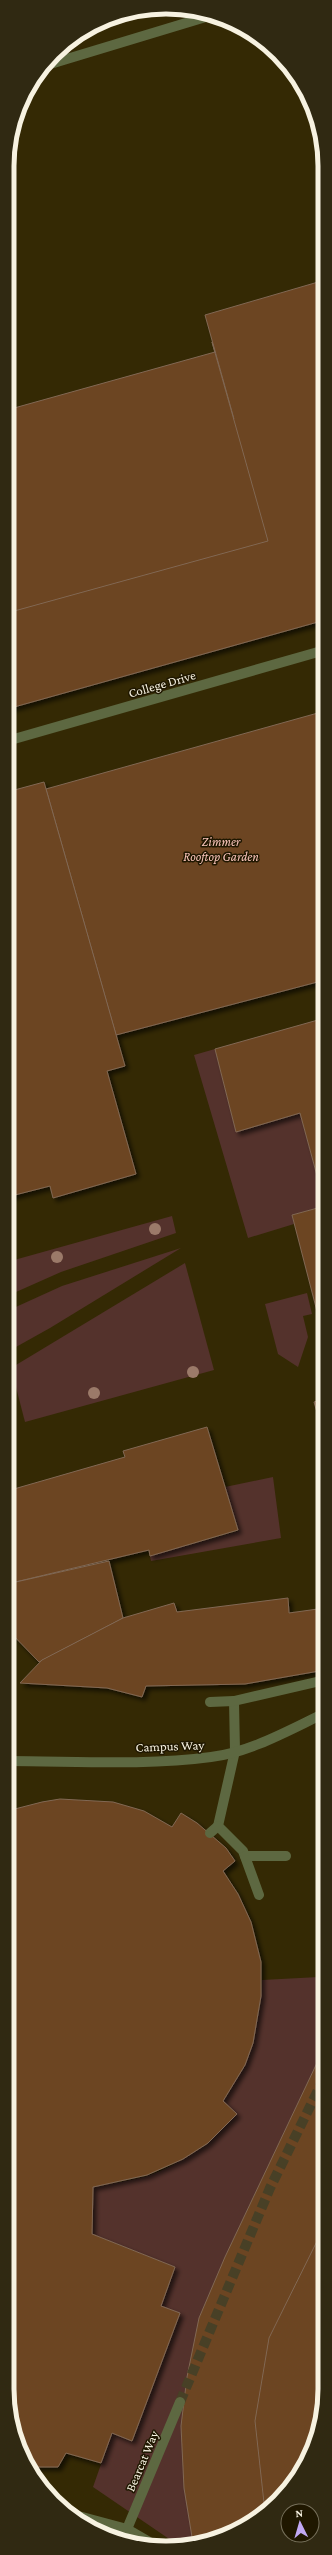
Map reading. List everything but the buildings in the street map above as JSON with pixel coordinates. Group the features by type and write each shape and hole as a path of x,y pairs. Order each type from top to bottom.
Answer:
{"street":[{"path":"56,62 202,18"},
{"name":"College Drive","path":"14,740 318,652"},
{"path":"210,1702 234,1701 318,1682"},
{"path":"210,1833 218,1826 235,1751 234,1701"},
{"name":"Campus Way","path":"14,1761 150,1761 212,1757 254,1746 318,1716"},
{"path":"218,1826 243,1851 259,1895"},
{"path":"245,1856 286,1856"},
{"name":"Bearcat Way","path":"127,2530 180,2402"},
{"path":"87,2518 127,2530 145,2540"}],"shaded area":[{"path":"156,14 186,15 215,22 242,34 259,45 287,73 298,90 310,117 318,156 318,2399 315,2421 281,2488 259,2510 242,2521 215,2533 186,2540 156,2541 117,2533 90,2521 73,2510 45,2482 34,2465 22,2438 14,2399 14,156 22,117 34,90 45,73 73,45 90,34 117,22"},
{"path":"215,1049 236,1132 300,1113 318,1180 318,1208 292,1215 294,1224 248,1238 194,1055"},
{"path":"172,1216 176,1233 61,1272 14,1293 14,1260"},
{"path":"181,1248 50,1328 14,1348 14,1308 62,1286"},
{"path":"185,1263 214,1370 25,1422 14,1380 14,1366"},
{"path":"307,1293 312,1314 303,1316 308,1337 298,1367 278,1354 265,1304"},
{"path":"273,1477 281,1538 151,1561 150,1556 238,1531 225,1487"},
{"path":"318,1977 317,2409 310,2438 298,2465 287,2482 259,2510 242,2521 215,2533 186,2540 172,2541 93,2487 112,2433 132,2441 180,2314 161,2306 175,2267 92,2234 93,2187 147,2176 172,2165 206,2142 237,2114 223,2101 239,2073 251,2044 259,2013 262,1980"}],"tunnel":[{"path":"180,2402 270,2188 318,2090"}],"park label":[{"name":"Zimmer Rooftop Garden","path":"221,848"}]}
